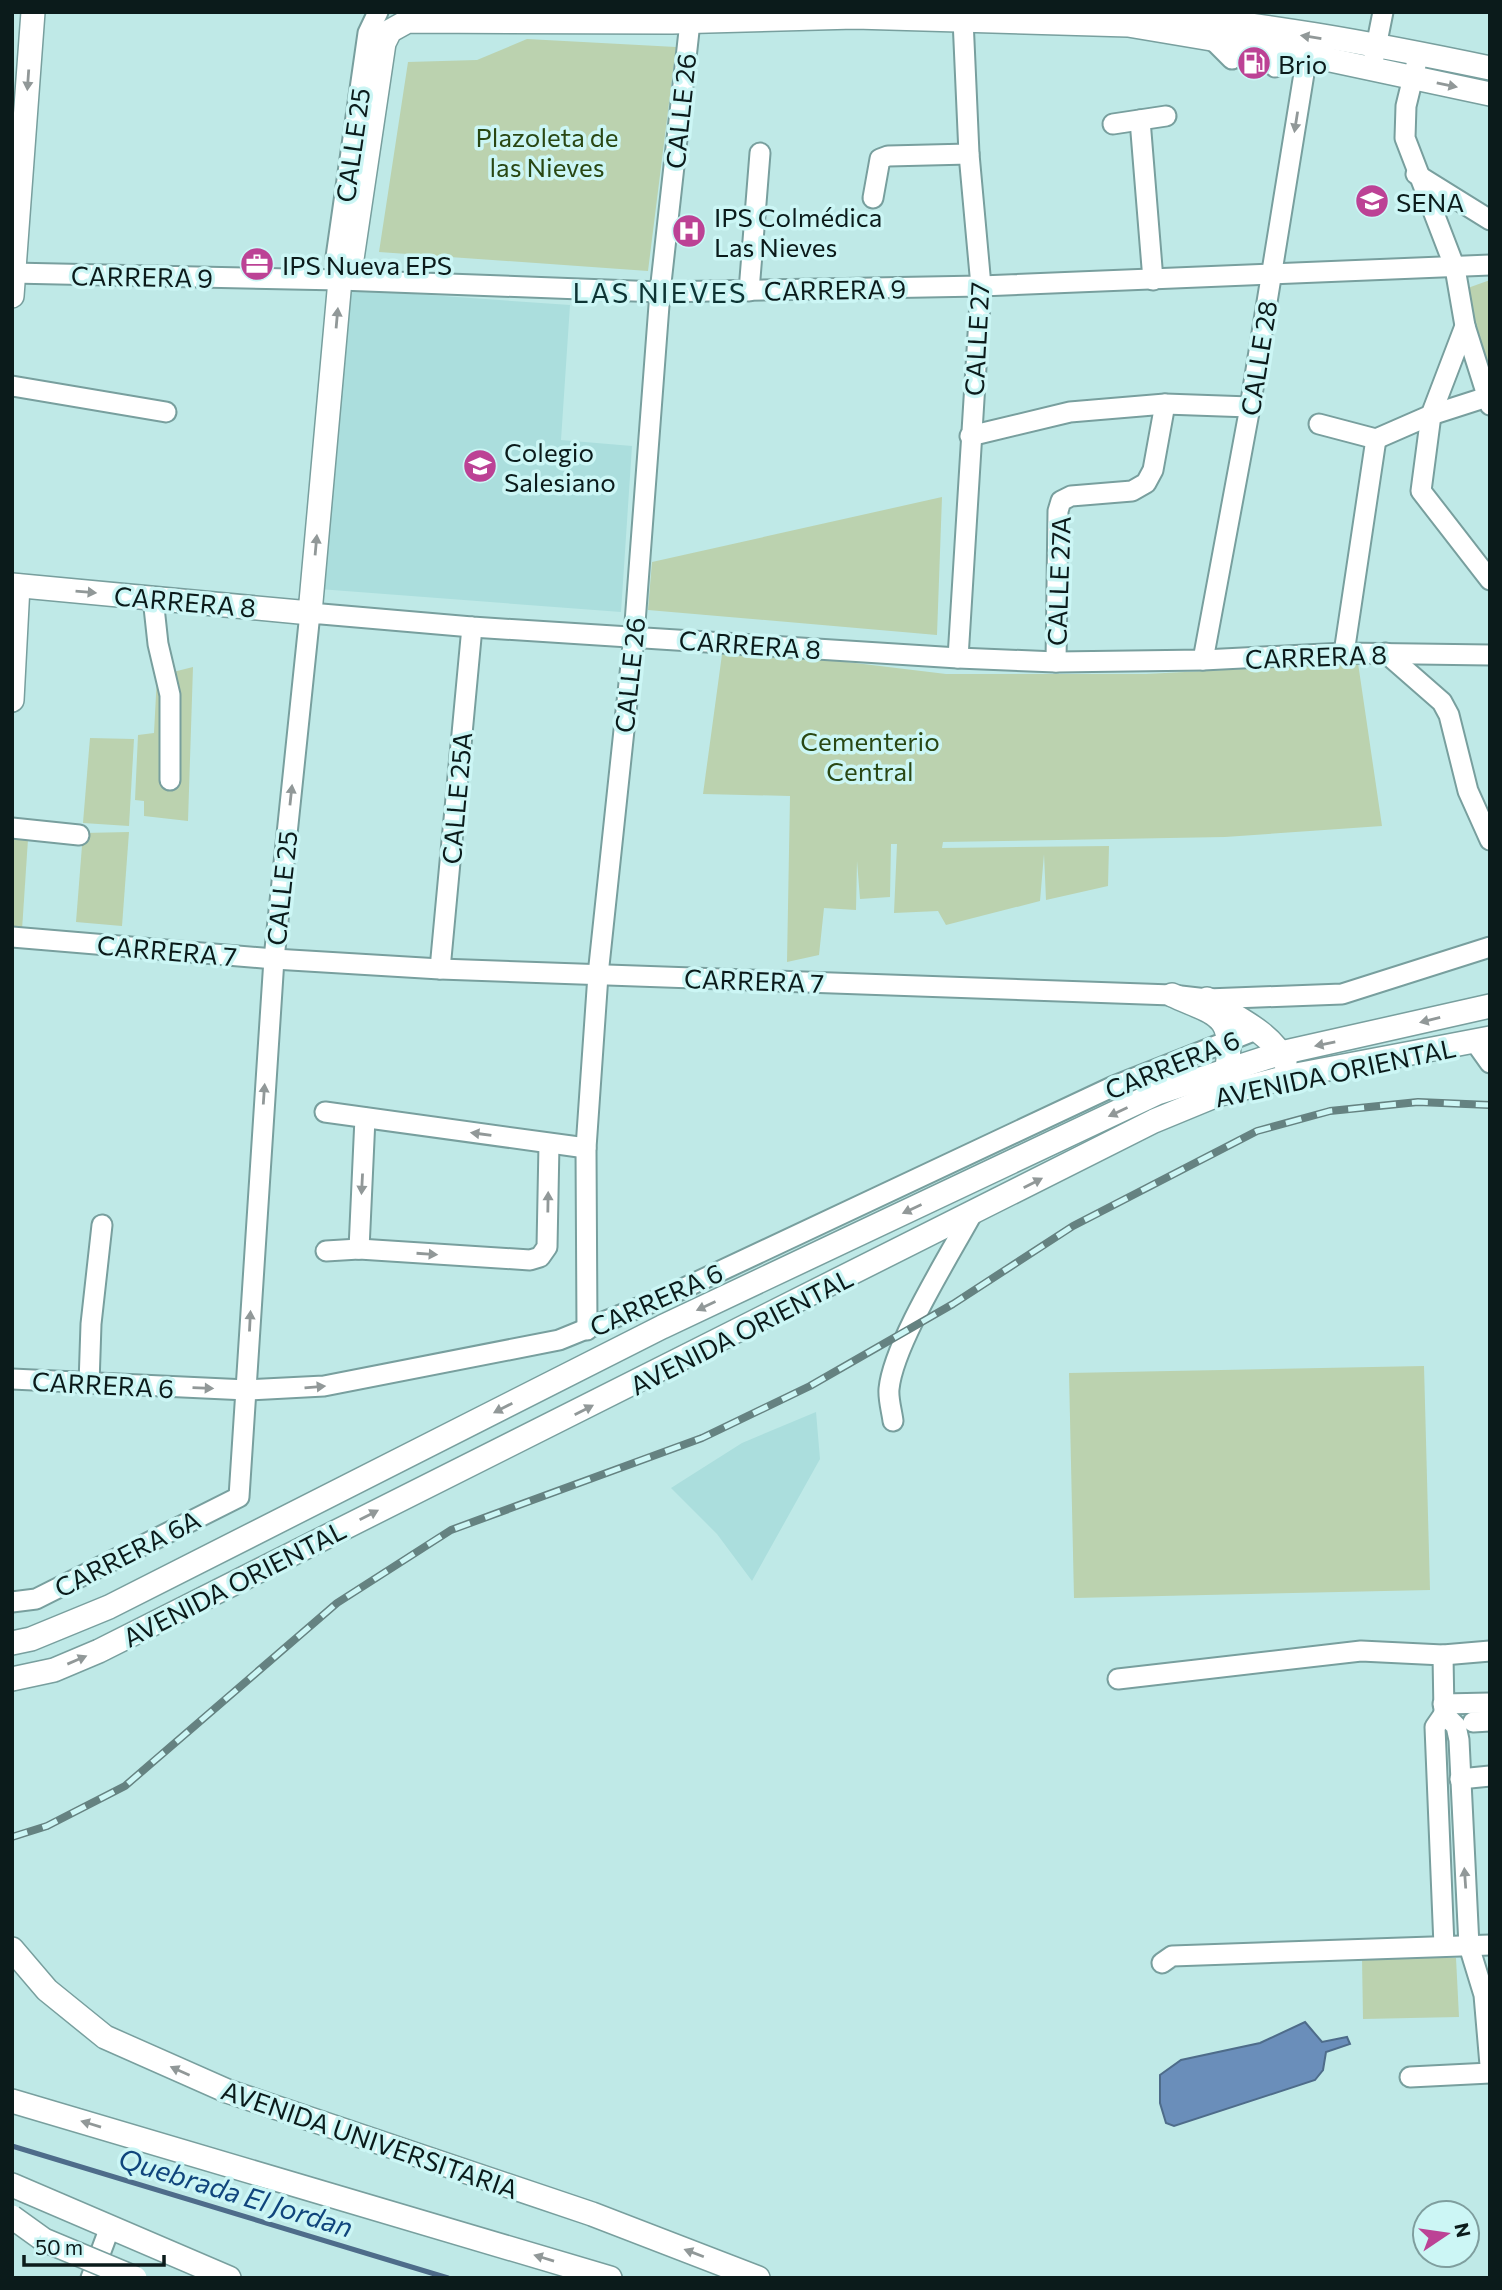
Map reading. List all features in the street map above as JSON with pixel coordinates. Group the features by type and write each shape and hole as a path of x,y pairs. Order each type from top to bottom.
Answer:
{"main road":[{"path":"13,281 33,12"},
{"path":"1137,12 1187,16 1375,57 1415,78 1490,94"},
{"path":"384,22 458,17 690,22 855,17 1128,25 1211,37 1306,64 1417,53 1490,68"},
{"name":"CALLE 25","path":"310,613 340,280 352,259 384,43 384,22"},
{"path":"12,700 15,585"},
{"name":"CARRERA 8","path":"15,585 310,613"},
{"path":"1172,995 1216,1015 1226,1025 1230,1039 1227,1068"},
{"path":"1207,999 1256,1030 1281,1053 1291,1076"},
{"name":"AVENIDA ORIENTAL","path":"12,1643 31,1639 108,1607 662,1327 1157,1093 1227,1068 1281,1053 1490,1006"},
{"name":"AVENIDA ORIENTAL","path":"12,1679 54,1670 99,1651 1154,1121 1217,1095 1291,1076 1483,1040"},
{"name":"AVENIDA UNIVERSITARIA","path":"12,1949 47,1990 105,2037 227,2091 592,2214 758,2278"},
{"path":"12,2101 610,2278"},
{"path":"12,2186 229,2278"},
{"path":"12,2217 44,2240 135,2278"}],"street":[{"path":"1375,57 1383,12"},
{"name":"CALLE 27","path":"958,658 981,286 969,154 963,19"},
{"name":"CALLE 26","path":"587,1330 586,1148 598,975 634,636 660,292 690,22"},
{"path":"1211,37 1233,59"},
{"path":"1319,424 1376,439 1431,415 1488,401 1465,326 1455,268 1416,174 1405,138 1406,106 1415,78 1417,53"},
{"name":"CALLE 28","path":"1203,660 1250,407 1306,64"},
{"path":"1113,124 1166,116"},
{"path":"1140,120 1153,280"},
{"path":"750,291 760,153"},
{"path":"873,198 880,159 888,156 969,154"},
{"path":"1416,174 1490,220"},
{"name":"CARRERA 9","path":"13,281 340,280 660,292 981,286 1490,265"},
{"path":"1465,326 1431,415 1421,491 1490,580"},
{"path":"12,386 166,412"},
{"path":"970,436 1070,412 1165,404 1250,407"},
{"name":"CALLE 27A","path":"1056,662 1058,511 1061,501 1070,496 1132,491 1146,483 1153,470 1165,404"},
{"path":"1345,653 1376,439"},
{"path":"153,598 158,644 170,695 170,780"},
{"name":"CARRERA 8","path":"310,613 472,628 1056,662 1203,660 1345,653 1490,655"},
{"name":"CALLE 25","path":"239,1497 274,960 310,613"},
{"name":"CALLE 25A","path":"440,970 472,628"},
{"path":"1386,653 1442,702 1449,715 1468,791 1490,840"},
{"path":"12,828 79,835"},
{"name":"CARRERA 7","path":"12,937 274,960 440,970 1172,995 1207,999 1342,994 1490,947"},
{"name":"CARRERA 6","path":"12,1379 247,1390 324,1386 559,1340 677,1291 1114,1086 1256,1030"},
{"path":"1483,1040 1490,1063"},
{"path":"325,1112 586,1148"},
{"path":"359,1249 365,1118"},
{"path":"326,1251 359,1249 530,1260 540,1256 547,1247 549,1144"},
{"path":"893,1422 889,1389 900,1355 911,1328 972,1214"},
{"path":"89,1384 91,1324 102,1225"},
{"name":"CARRERA 6A","path":"12,1602 36,1599 239,1497"},
{"path":"1118,1679 1361,1651 1443,1655 1490,1651"},
{"path":"1443,1655 1443,1709 1435,1727 1444,1945"},
{"path":"1443,1709 1490,1703"},
{"path":"1443,1709 1456,1726 1469,1946 1484,1995 1490,2065"},
{"path":"1460,1779 1490,1776"},
{"path":"1438,1806 1461,1804"},
{"path":"1162,1963 1172,1956 1490,1945"},
{"path":"1410,2077 1490,2073"},
{"path":"91,2278 110,2228"}],"shaded area":[{"name":"Colegio Salesiano","path":"343,289 570,305 561,440 632,446 621,612 319,589"},
{"path":"816,1412 820,1459 752,1581 717,1534 671,1488 742,1443"},
{"path":"1305,2022 1322,2042 1347,2037 1350,2044 1326,2052 1323,2070 1315,2080 1174,2126 1166,2123 1160,2103 1160,2075 1181,2060 1260,2043"}],"green space":[{"name":"Plazoleta de las Nieves","path":"527,39 676,47 648,271 379,252 408,62 477,60"},
{"path":"1490,280 1490,381 1465,289"},
{"path":"942,497 937,635 648,610 652,562"},
{"name":"Cementerio Central","path":"723,647 946,674 1146,674 1358,663 1382,826 1225,837 943,842 942,848 1109,846 1108,886 1046,900 1044,854 1040,901 946,925 938,911 894,913 897,844 891,844 890,897 860,899 857,861 856,910 824,908 819,955 787,962 790,796 703,794"},
{"path":"193,667 188,821 144,816 144,801 135,800 138,735 154,733 157,676"},
{"path":"90,738 134,739 129,826 83,823"},
{"path":"129,832 122,926 76,922 83,833"},
{"path":"12,838 28,839 22,930 12,929"},
{"path":"1424,1366 1430,1590 1074,1598 1069,1373"},
{"path":"1362,1957 1456,1958 1459,2017 1363,2019"}],"waterway":[{"name":"Quebrada El Jordan","path":"12,2146 448,2278"}],"tunnel":[{"path":"1232,59 1275,67"}],"railway":[{"path":"12,1837 47,1826 125,1786 337,1603 451,1530 702,1438 810,1386 953,1304 1073,1226 1257,1131 1330,1111 1418,1102 1490,1105"}],"place":[{"name":"Brio","path":"1254,63"},
{"name":"SENA","path":"1372,201"},
{"name":"IPS Colmédica Las Nieves","path":"689,231"},
{"name":"IPS Nueva EPS","path":"257,264"},
{"name":"Colegio Salesiano","path":"480,466"}],"district":[{"name":"LAS NIEVES","path":"660,292"}]}
